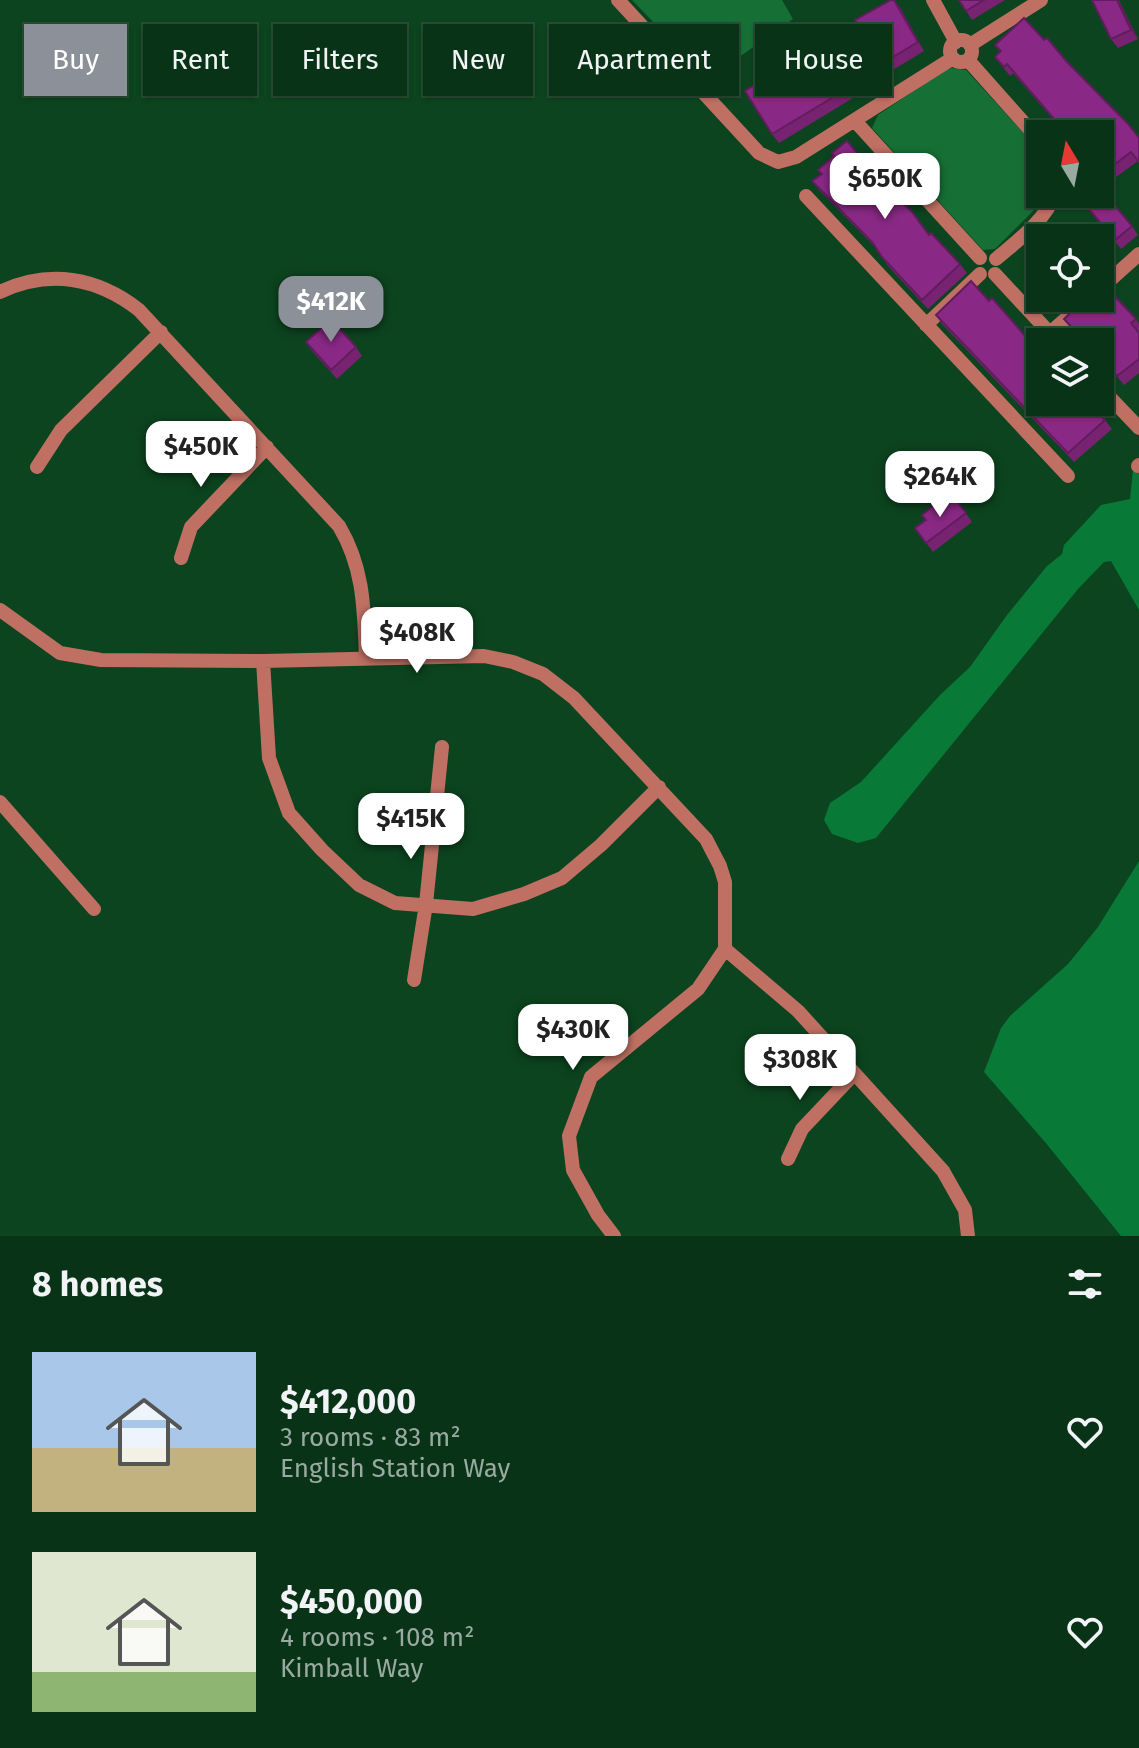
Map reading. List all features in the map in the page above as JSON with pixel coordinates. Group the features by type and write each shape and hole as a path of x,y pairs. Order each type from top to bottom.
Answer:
{"street":[{"path":"618,0 759,153 770,160 782,162 796,157 953,58 962,62 965,49 1041,0"},
{"path":"933,0 965,49 1026,124"},
{"path":"855,121 980,258 989,255 990,269 1045,328"},
{"path":"806,196 1068,476"},
{"path":"926,325 990,269 1048,208"},
{"path":"1114,276 1139,254"},
{"path":"0,292 39,279 83,280 126,299 161,332 329,514 348,540 362,585 366,657"},
{"path":"1063,328 1077,312"},
{"path":"37,467 61,430 161,332"},
{"path":"1114,402 1139,428"},
{"path":"181,558 191,527 267,447"},
{"path":"0,610 60,653 101,660 263,661 484,656 513,662 543,674 574,698 706,839 720,866 726,893 725,949 698,989 591,1077 569,1136 573,1170 598,1215 614,1236"},
{"path":"263,661 269,758 289,813 359,885 395,903 473,909 524,894 562,878 601,845 659,787"},
{"path":"414,980 426,904 442,747"},
{"path":"0,802 94,909"},
{"path":"725,949 798,1011 943,1171 965,1210 968,1236"},
{"path":"788,1159 802,1129 854,1074"}],"green space":[{"path":"632,0 782,0 793,19 786,24 755,24 755,46 739,57 739,24 655,24"},
{"path":"945,70 966,70 1026,136 1026,208 1036,208 995,249 983,250 872,128 878,115"},
{"path":"1139,468 1139,610 1111,561 1104,562 1078,589 876,838 858,843 832,834 824,820 830,803 861,782 940,695 970,667 1007,615 1101,505 1130,499 1133,470"},
{"path":"1139,861 1139,1236 1121,1236 984,1072 1001,1028 1010,1016 1068,964 1098,927"}],"building":[{"path":"894,0 918,42 892,58 892,24 855,24 855,20"},
{"path":"959,0 984,0 966,11"},
{"path":"1092,0 1117,0 1131,30 1111,39"},
{"path":"1024,18 1044,40 1047,38 1128,124 1139,138 1139,162 1131,152 1114,165 1114,120 1055,120 1007,64 1004,67 995,57 1001,51 995,45"},
{"path":"755,84 755,96 835,96 772,134 745,91"},
{"path":"847,141 929,235 931,233 960,264 922,300 872,242 812,181 822,174 818,170 834,156 832,153"},
{"path":"1114,205 1132,226 1115,240 1114,224 1102,224 1088,208 1114,208"},
{"path":"971,281 989,301 992,298 1026,337 1026,409 936,315"},
{"path":"1114,295 1136,319 1131,323 1139,333 1139,359 1117,376 1114,372 1114,328 1072,328 1064,319 1071,312 1114,312"},
{"path":"331,319 356,347 331,370 306,342"},
{"path":"1033,416 1101,416 1105,420 1068,453"},
{"path":"953,496 966,513 926,543 915,528 926,520 922,515 939,501 942,505"}]}
